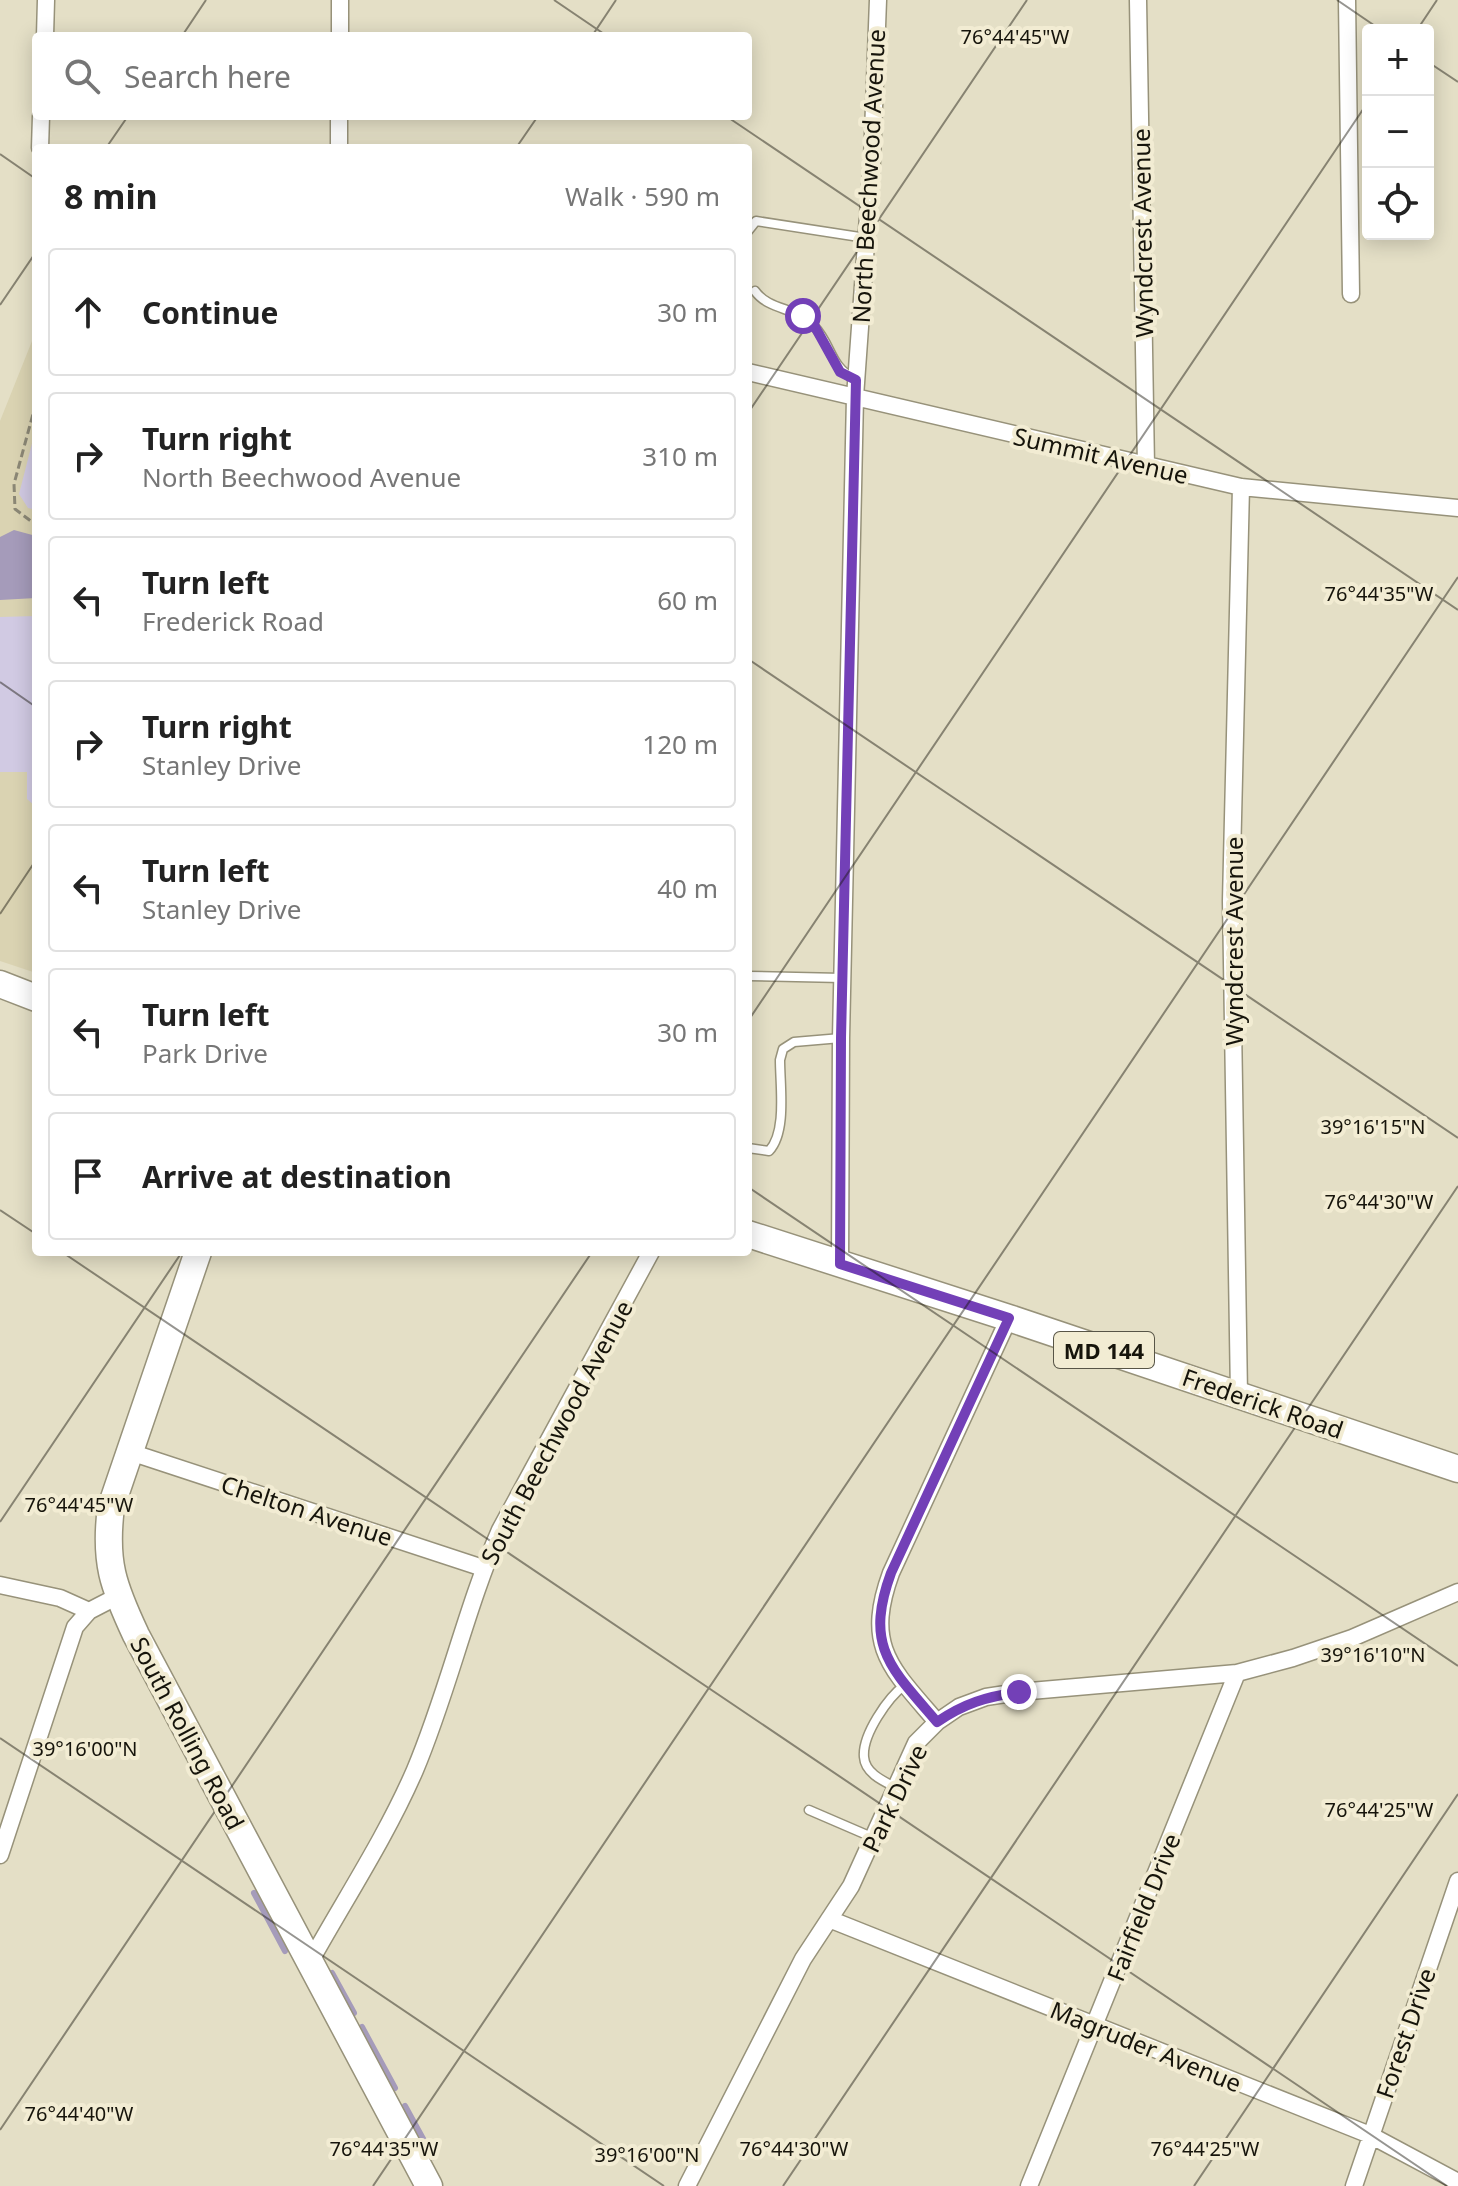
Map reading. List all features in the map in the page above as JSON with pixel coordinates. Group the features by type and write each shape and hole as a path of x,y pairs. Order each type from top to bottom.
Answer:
{"main road":[{"path":"0,984 32,996"},
{"name":"Frederick Road","path":"752,1235 1458,1469"},
{"name":"South Rolling Road","path":"197,1256 111,1507 107,1540 110,1569 118,1596 429,2186"}],"street":[{"path":"45,32 46,0"},
{"path":"340,0 340,32"},
{"name":"North Beechwood Avenue","path":"840,1264 842,978 855,389 878,0"},
{"name":"Wyndcrest Avenue","path":"1138,0 1146,466"},
{"path":"1347,0 1351,294"},
{"path":"40,144 41,120"},
{"path":"339,120 339,144"},
{"name":"Summit Avenue","path":"752,373 855,389 1146,466 1241,487 1458,508"},
{"name":"Wyndcrest Avenue","path":"1239,1395 1231,901 1241,487"},
{"name":"South Beechwood Avenue","path":"310,1962 413,1774 432,1727 483,1568 500,1530 649,1256"},
{"path":"937,1722 892,1666 882,1644 878,1623 881,1601 891,1573 1009,1318"},
{"name":"Chelton Avenue","path":"130,1452 483,1568"},
{"path":"0,1585 60,1598 89,1611"},
{"name":"Park Drive","path":"687,2186 803,1959 851,1886 916,1743 937,1722 959,1707 986,1697 1237,1673 1352,1638 1458,1592"},
{"path":"0,1855 75,1627 89,1611 118,1596"},
{"name":"Fairfield Drive","path":"1029,2186 1237,1673"},
{"name":"Forest Drive","path":"1354,2186 1458,1881"},
{"name":"Magruder Avenue","path":"829,1919 1370,2135 1458,2182"}],"lane":[{"path":"752,226 756,221 866,238"},
{"path":"755,291 773,305 803,316 814,325 840,372 855,389"},
{"path":"752,976 842,978"},
{"path":"752,1149 769,1151 776,1144 780,1131 780,1060 783,1049 794,1042 841,1038"},
{"path":"895,1787 869,1770 863,1759 865,1746 881,1710 891,1695 905,1684"},
{"path":"809,1810 875,1838"}],"path":[{"path":"32,418 14,484 15,509 32,522"}],"shaded area":[{"path":"32,341 32,972 0,961 0,421"},
{"path":"32,444 32,509 19,494"},
{"path":"14,530 32,535 32,598 0,600 0,537"},
{"path":"32,616 32,803 27,799 27,772 0,772 0,617"}],"waterway":[{"path":"254,1893 285,1951"},
{"path":"332,1973 354,2013"},
{"path":"362,2027 395,2088"},
{"path":"405,2106 433,2157"}],"route":[{"path":"803,316 814,325 828,346 840,372 856,380 841,1038 840,1264 1009,1318 891,1573 881,1601 878,1623 882,1644 892,1666 937,1722 959,1707 986,1697 1019,1692"}]}
